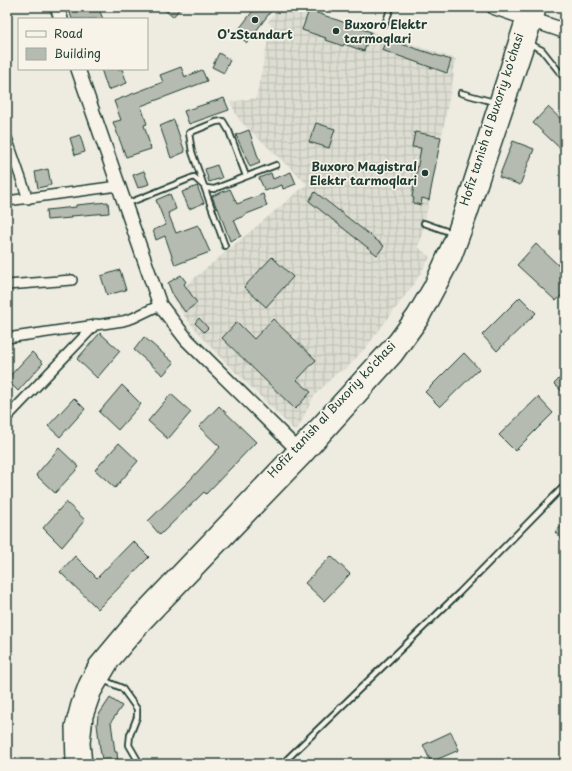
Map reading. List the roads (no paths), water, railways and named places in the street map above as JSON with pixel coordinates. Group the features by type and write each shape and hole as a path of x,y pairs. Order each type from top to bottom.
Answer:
{"main road":[{"path":"57,7 61,18"},
{"path":"494,7 565,22"},
{"path":"528,14 565,31"},
{"name":"Hofiz tanish al Buxoriy ko'chasi","path":"73,764 72,727 78,704 86,683 96,664 137,615 301,453 395,357 421,321 454,259 470,216 527,42 528,14"},
{"name":"Hofiz tanish al Buxoriy ko'chasi","path":"85,764 83,743 84,724 89,706 112,661 301,453 414,314 431,285 454,233 496,102 528,14"},
{"path":"78,70 160,305 187,340 301,453"}],"street":[{"path":"7,138 28,199"},
{"path":"7,201 118,186"},
{"path":"7,285 72,280"},
{"path":"7,338 133,318 160,305"},
{"path":"7,417 96,324"}],"lane":[{"path":"385,24 391,7"},
{"path":"527,42 542,50 565,79"},
{"path":"461,93 496,102"},
{"path":"225,246 206,188 192,152 189,134 216,122 223,121 229,131 246,176"},
{"path":"124,204 194,177 206,188 214,189 276,165"},
{"path":"424,223 454,233"},
{"path":"282,764 459,593 565,485"},
{"path":"101,680 122,688 137,709 137,717 130,735 129,745 140,764"}],"place":[{"name":"O'zStandart","path":"255,20"},
{"name":"Buxoro Elektr tarmoqlari","path":"336,31"},
{"name":"Buxoro Magistral Elektr tarmoqlari","path":"425,173"}]}
